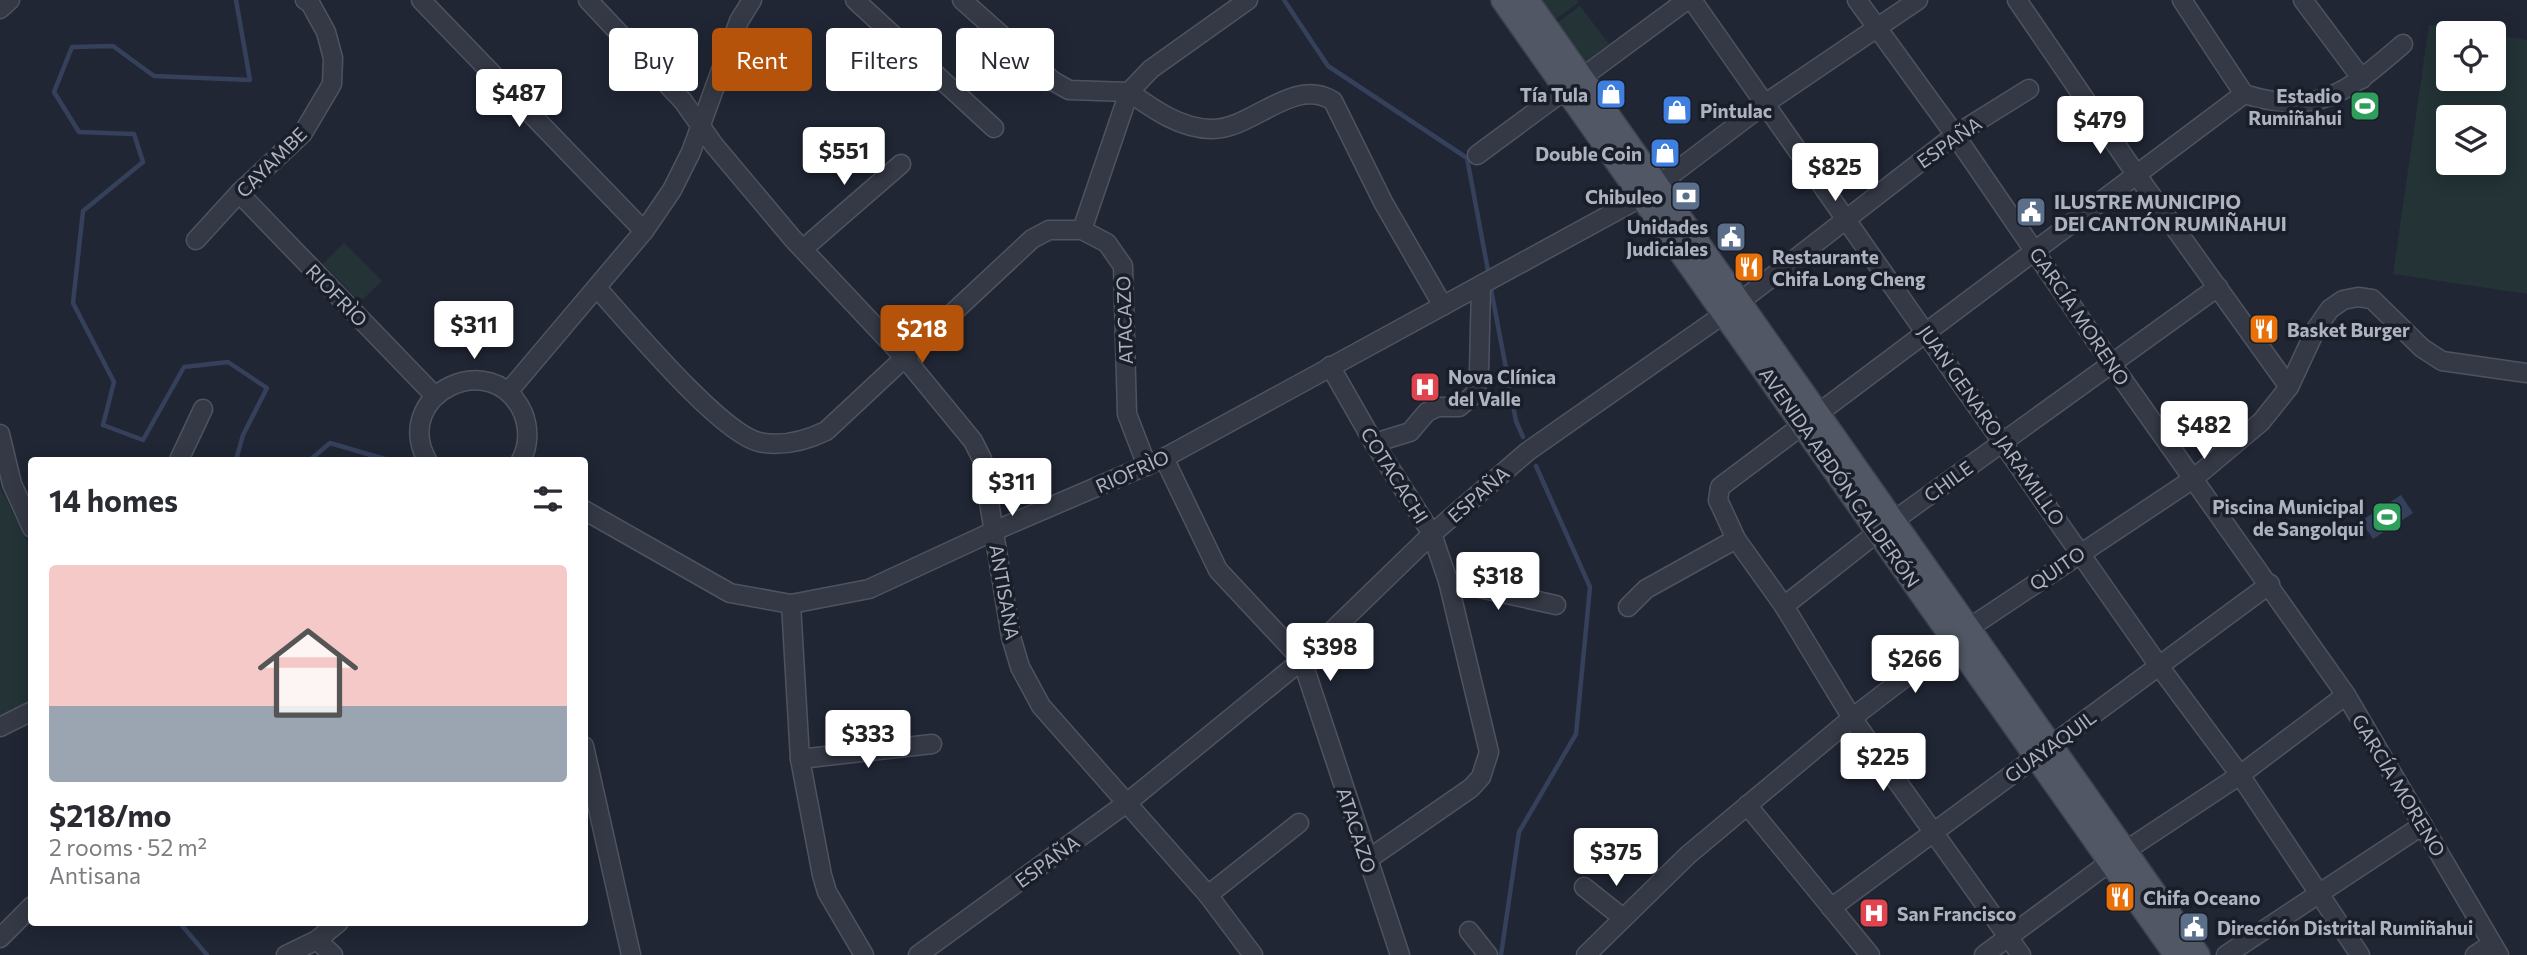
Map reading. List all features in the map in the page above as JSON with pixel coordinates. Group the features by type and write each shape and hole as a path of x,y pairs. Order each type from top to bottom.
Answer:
{"main road":[{"name":"AVENIDA ABDÓN CALDERÓN","path":"1503,0 1573,82"},
{"name":"AVENIDA ABDÓN CALDERÓN","path":"1527,0 1573,82 2118,857 2176,955"},
{"name":"AVENIDA ABDÓN CALDERÓN","path":"2118,857 2198,955"}],"street":[{"path":"0,9 9,0"},
{"path":"421,0 644,231"},
{"name":"ANTISANA","path":"588,0 682,101 803,249 904,357 978,451 995,531 1011,637 1020,667 1041,706 1209,895 1243,952"},
{"path":"508,392 644,231 673,190 691,152 739,21 752,0"},
{"path":"855,0 995,128"},
{"path":"962,0 1053,81 1069,90 1129,92 1180,122 1214,129 1228,127 1305,93 1319,94 1333,101 1384,202 1443,306"},
{"path":"597,288 728,427 758,442 807,440 826,431 1032,239 1049,230 1082,230 1129,92 1151,69 1248,0"},
{"path":"1477,155 1573,82 1689,0"},
{"name":"JUAN GENARO JARAMILLO","path":"1689,0 1766,103 2159,666 2240,775 2360,955"},
{"name":"GARCÍA MORENO","path":"1857,0 1955,135 2110,363 2270,584 2346,695 2495,949"},
{"name":"RIOFRÌO","path":"588,512 730,593 791,604 869,589 1164,458 1649,192 1766,103 1918,0"},
{"path":"2017,0 2136,174 2289,387"},
{"path":"2182,0 2244,94 2282,105 2325,99 2362,79 2403,44"},
{"path":"2303,0 2362,79"},
{"name":"CAYAMBE","path":"196,240 239,193 303,133 332,84 333,58 327,32 308,1"},
{"name":"ESPAÑA","path":"918,955 1128,802 1302,660 1433,534 1527,452 1732,308 1955,135 2029,89"},
{"path":"2021,955 1852,718 1784,606 1736,539 1718,500 1720,487 2244,94"},
{"path":"803,249 901,164"},
{"name":"RIOFRÌO","path":"239,193 435,396"},
{"name":"ATACAZO","path":"1082,230 1107,243 1123,266 1127,414 1147,466"},
{"path":"1374,443 1410,432 1427,412 1438,407 1459,407 1475,394 1488,281"},
{"name":"CHILE","path":"1784,606 1886,526 2218,287"},
{"name":"QUITO","path":"1586,955 1688,855 1852,718 1962,635 2081,551 2193,479 2261,422 2289,387 2316,329 2330,309 2343,300 2358,297 2372,299 2381,305 2421,348 2442,361 2527,373"},
{"name":"COTACACHI","path":"1331,366 1374,443 1433,534 1448,581 1489,752 1486,765 1471,788 1367,860"},
{"path":"426,457 419,438 420,423 435,396 463,380 494,384 508,392 520,405 527,421 528,438 522,457"},
{"path":"180,457 204,408"},
{"path":"0,434 12,484 28,519"},
{"name":"ATACAZO","path":"1164,458 1218,570 1302,660 1400,955"},
{"path":"1628,607 1646,589 1736,539"},
{"path":"1448,581 1556,605"},
{"name":"GUAYAQUIL","path":"1831,908 2270,584"},
{"path":"791,604 800,759 827,892 864,955"},
{"path":"1984,955 2118,857 2240,775 2346,695"},
{"path":"0,727 28,713"},
{"path":"800,759 932,744"},
{"path":"588,764 631,955"},
{"path":"1747,805 1870,955"},
{"path":"1209,895 1299,823"},
{"path":"2226,955 2423,825"},
{"path":"1584,887 1623,918"},
{"path":"0,938 28,910"},
{"path":"286,955 317,940 334,926"},
{"path":"1469,931 1488,955"},
{"path":"317,940 333,955"},
{"path":"2475,955 2495,949"}],"shaded area":[{"path":"1542,0 1577,0 1579,2 1556,19"},
{"path":"1580,6 1609,44 1586,61 1557,23"},
{"path":"2429,25 2436,26 2436,91 2506,91 2506,37 2527,40 2527,294 2393,274"},
{"path":"344,243 382,281 360,302 323,264"},
{"path":"0,487 28,543 28,701 0,715"}],"water":[{"name":"Piscina Municipal de Sangolqui","path":"2401,495 2413,513 2373,539 2361,521"}],"waterway":[{"path":"236,0 250,80 154,76 113,46 72,47 54,92 79,132 134,134 143,162 83,211 73,303 114,382 103,425 143,440 184,367 228,362 267,388 243,435 237,457"},
{"path":"1284,0 1328,66 1467,158 1489,276"},
{"path":"1490,284 1516,421 1523,437"},
{"path":"314,457 330,443 378,457"},
{"path":"1501,955 1519,832 1576,734 1590,587 1536,466"},
{"path":"182,926 207,955"}],"place":[{"name":"Tía Tula","path":"1611,94"},
{"name":"Estadio Rumiñahui","path":"2365,106"},
{"name":"Pintulac","path":"1677,110"},
{"name":"Double Coin","path":"1665,153"},
{"name":"Chibuleo","path":"1686,196"},
{"name":"ILUSTRE MUNICIPIO DEl CANTÓN RUMIÑAHUI","path":"2031,212"},
{"name":"Unidades Judiciales","path":"1731,237"},
{"name":"Restaurante Chifa Long Cheng","path":"1749,267"},
{"name":"Basket Burger","path":"2264,329"},
{"name":"Nova Clínica del Valle","path":"1425,387"},
{"name":"Piscina Municipal de Sangolqui","path":"2387,517"},
{"name":"Chifa Oceano","path":"2120,897"},
{"name":"San Francisco","path":"1874,913"},
{"name":"Dirección Distrital Rumiñahui","path":"2194,927"}]}
